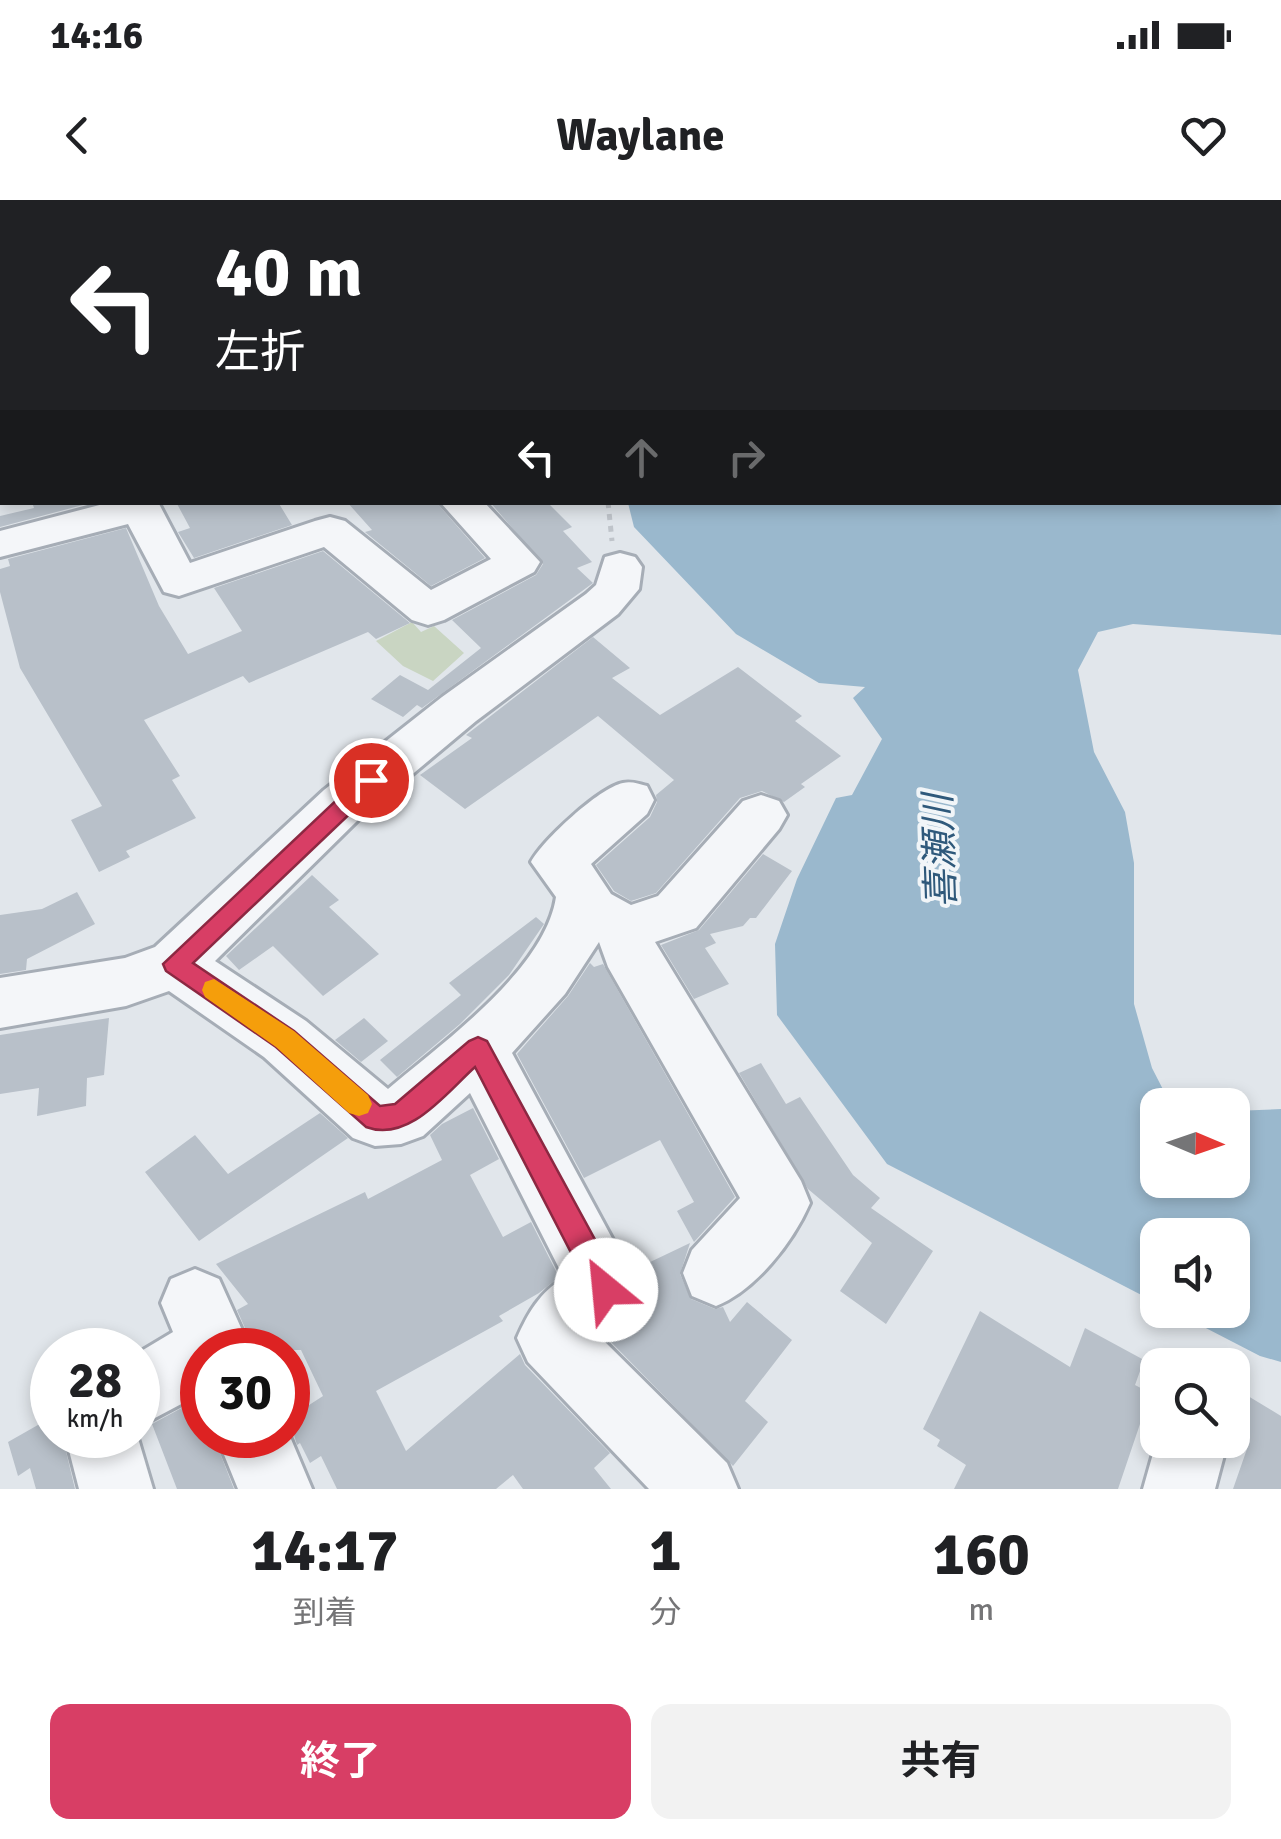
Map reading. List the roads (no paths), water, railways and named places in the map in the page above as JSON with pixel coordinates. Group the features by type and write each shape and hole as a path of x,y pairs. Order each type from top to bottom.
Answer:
{"street":[{"path":"0,544 138,505 180,582 315,516 428,610 519,562 463,505"},
{"path":"0,1003 126,982 175,964 342,804 458,709 602,604 617,589 620,567"},
{"path":"629,800 558,862 628,951 778,1203 716,1274"},
{"path":"175,964 285,1039 375,1118 401,1116 478,1048 605,920 677,912 760,814"},
{"path":"478,1048 606,1290 573,1312 552,1338 701,1489"},
{"path":"107,1458 116,1489"},
{"path":"261,1458 274,1489"}],"water":[{"name":"喜瀬川","path":"628,505 1281,505 1281,635 1133,624 1098,632 1078,670 1094,752 1125,812 1134,863 1134,1004 1152,1068 1162,1088 1140,1088 1140,1198 1250,1198 1250,1110 1281,1109 1281,1362 1260,1356 1206,1328 1250,1328 1250,1218 1140,1218 1140,1294 887,1164 777,1015 775,944 797,879 836,798 852,795 882,739 853,698 865,687 819,683 736,634 634,527"}]}
